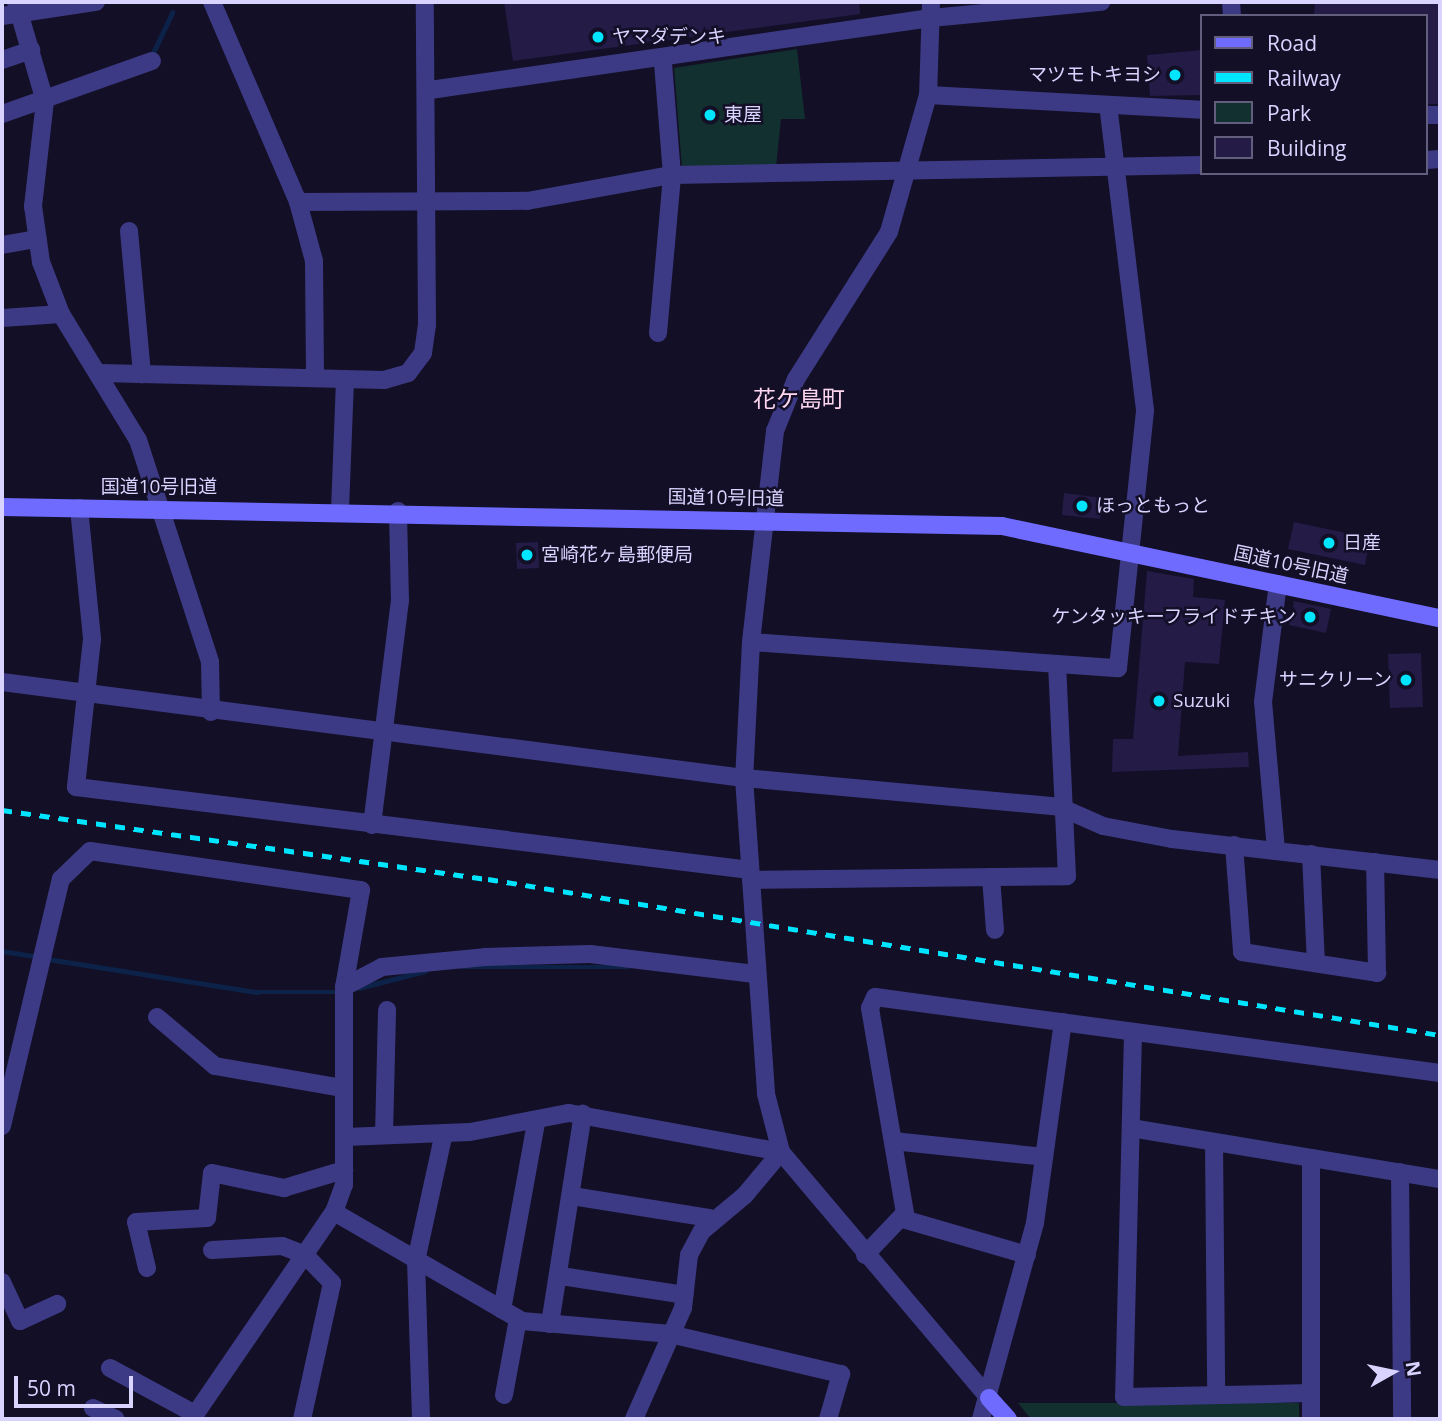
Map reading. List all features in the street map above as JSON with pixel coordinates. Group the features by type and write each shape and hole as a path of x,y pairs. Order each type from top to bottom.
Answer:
{"street":[{"path":"2,16 19,7 96,2"},
{"path":"212,2 298,202 316,282 315,378"},
{"path":"100,373 345,379 408,373 423,353 431,201 430,90 425,2"},
{"path":"430,90 663,61 931,10 1101,2"},
{"path":"19,7 43,95 33,206 37,239 61,314 100,373 138,440 156,508 210,662 211,712"},
{"path":"931,10 929,95 903,175 889,232 782,404 751,642 744,778 755,974 766,1094 781,1152 865,1255 1008,1419"},
{"path":"2,60 31,50"},
{"path":"2,114 43,95 152,61"},
{"path":"658,333 672,174 663,61"},
{"path":"929,95 1200,110"},
{"path":"751,642 1118,668 1133,551 1145,410 1108,105"},
{"path":"298,202 527,201 672,174 903,175 1200,165"},
{"path":"130,231 142,374"},
{"path":"2,245 37,239"},
{"path":"2,318 61,314"},
{"path":"340,510 345,379"},
{"name":"国道10号旧道","path":"2,507 398,511 1002,526 1133,551 1440,618"},
{"path":"79,508 92,639 82,695 76,787 751,875 1068,876 1060,807 1057,665"},
{"path":"372,825 386,734 400,601 398,511"},
{"path":"1276,849 1264,702 1278,584"},
{"path":"2,682 211,712 744,778 1060,807 1103,826 1440,870"},
{"path":"1234,845 1242,952 1377,973 1375,862"},
{"path":"2,1126 61,878 90,851 361,890 344,988 344,1170 334,1212 193,1417 110,1368"},
{"path":"1311,854 1316,963"},
{"path":"991,877 995,930"},
{"path":"344,988 382,967 485,957 590,954 755,974"},
{"path":"903,1219 893,1140 870,1008 875,997 1440,1073"},
{"path":"384,1135 387,1010"},
{"path":"158,1017 215,1066 343,1088"},
{"path":"981,1419 1027,1255 1063,1022"},
{"path":"1133,1033 1124,1397 1311,1393"},
{"path":"345,1137 444,1133 583,1114 781,1152"},
{"path":"550,1324 561,1276 583,1114"},
{"path":"504,1395 510,1314 536,1122"},
{"path":"1131,1128 1440,1179"},
{"path":"421,1419 416,1261 444,1133"},
{"path":"893,1140 1044,1157"},
{"path":"1214,1142 1216,1395"},
{"path":"635,1419 685,1295 689,1255 710,1218 746,1195 781,1152"},
{"path":"1311,1158 1311,1419"},
{"path":"147,1268 136,1222 207,1218 212,1173 285,1188 344,1170"},
{"path":"1400,1172 1402,1419"},
{"path":"572,1196 710,1218"},
{"path":"334,1212 510,1314 550,1324 670,1334 841,1374 828,1419"},
{"path":"865,1255 903,1219"},
{"path":"903,1219 1027,1255"},
{"path":"212,1250 261,1243 305,1255 332,1283 302,1419"},
{"path":"561,1276 685,1295"},
{"path":"2,1282 20,1321 57,1304"},
{"path":"93,1408 116,1419"}],"green space":[{"path":"797,49 805,119 781,119 776,167 682,168 674,68"},
{"path":"1018,1403 1299,1403 1299,1419 1031,1419"}],"building":[{"name":"ヤマダデンキ","path":"504,2 859,2 860,14 513,61"},
{"path":"1315,2 1440,2 1440,104 1428,104 1428,14 1314,14"},
{"name":"マツモトキヨシ","path":"1200,50 1200,95 1150,96 1147,55"},
{"name":"ほっともっと","path":"1064,493 1102,498 1100,519 1062,515"},
{"name":"日産","path":"1294,522 1370,538 1365,565 1288,549"},
{"name":"宮崎花ヶ島郵便局","path":"538,542 539,568 517,569 516,543"},
{"name":"Suzuki","path":"1147,571 1194,579 1193,597 1225,600 1219,664 1185,662 1178,756 1248,752 1249,767 1112,772 1113,739 1133,739"},
{"name":"ケンタッキーフライドチキン","path":"1294,601 1331,609 1326,633 1289,625"},
{"name":"サニクリーン","path":"1421,653 1423,707 1390,708 1388,654"}],"waterway":[{"path":"152,55 172,13"},
{"path":"2,951 39,957"},
{"path":"48,959 257,992 341,992"},
{"path":"462,967 629,967"},
{"path":"359,988 425,971"}],"railway":[{"path":"2,810 488,879 1440,1035"}],"place":[{"name":"ヤマダデンキ","path":"598,37"},
{"name":"マツモトキヨシ","path":"1175,75"},
{"name":"東屋","path":"710,115"},
{"name":"ほっともっと","path":"1082,506"},
{"name":"日産","path":"1329,543"},
{"name":"宮崎花ヶ島郵便局","path":"527,555"},
{"name":"ケンタッキーフライドチキン","path":"1310,617"},
{"name":"サニクリーン","path":"1406,680"},
{"name":"Suzuki","path":"1159,701"}],"district":[{"name":"花ケ島町","path":"799,398"}]}
